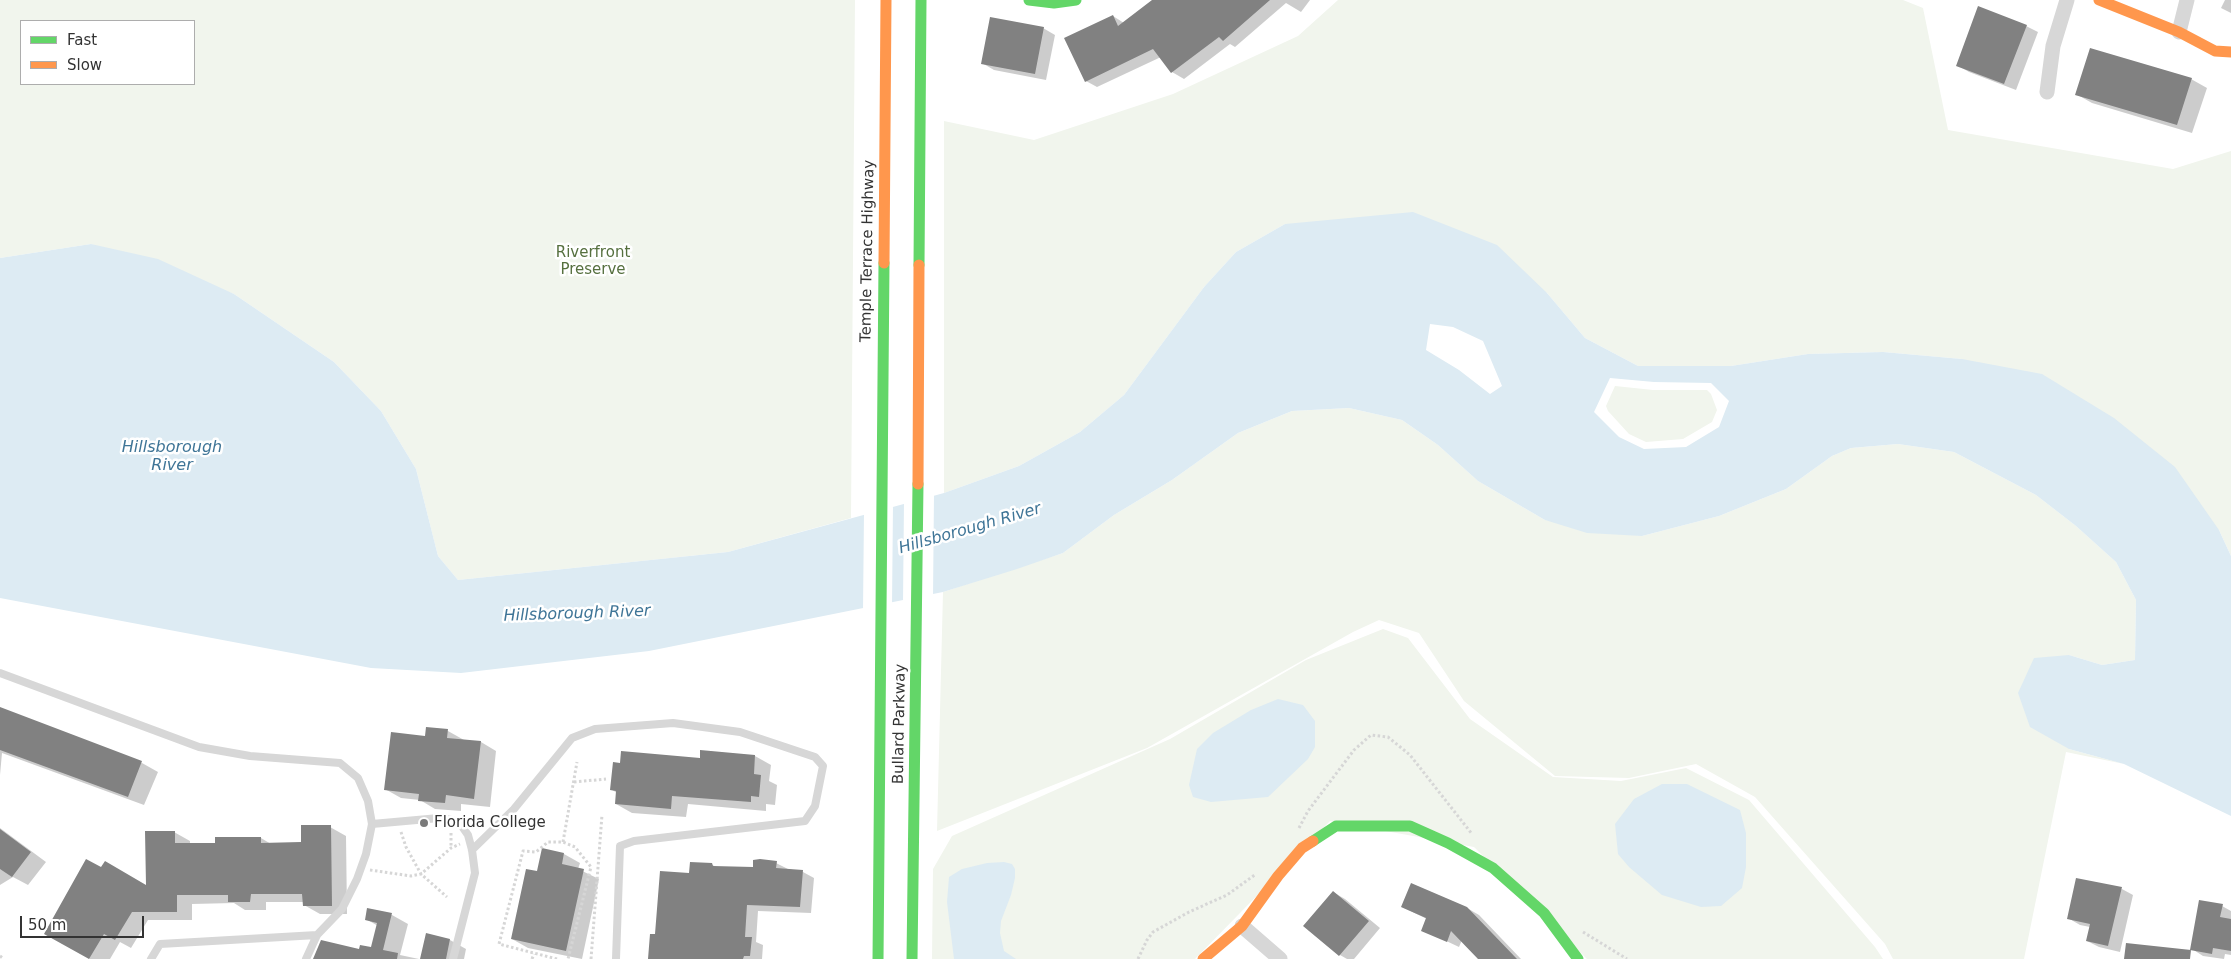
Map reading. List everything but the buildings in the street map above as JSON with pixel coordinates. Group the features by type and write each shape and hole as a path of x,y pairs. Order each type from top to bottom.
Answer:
{"main road":[{"name":"Temple Terrace Highway","path":"880,503 886,0"},
{"name":"Bullard Parkway","path":"912,959 917,630 921,0"},
{"path":"1029,0 1054,3 1076,0"},
{"path":"2099,0 2179,32 2214,52 2231,52"},
{"name":"Bullard Parkway","path":"878,959 880,503"},
{"path":"1203,959 1242,926 1278,876 1302,848 1336,826 1410,826 1448,843 1492,868 1544,913 1578,959"}],"street":[{"path":"2047,92 2053,46 2067,0"},
{"path":"2179,32 2187,0"},
{"path":"1242,926 1280,959"}],"lane":[{"path":"0,673 199,747 250,756 340,764 358,778 368,801 372,824 366,854 357,879 342,909 317,935 306,959"},
{"path":"472,850 514,810 572,738 595,729 673,723 740,732 814,757 823,766 815,806 805,821 634,841 620,846 616,959"},
{"path":"372,824 439,818 452,820 461,825 468,835 475,873 452,959"},
{"path":"151,959 160,944 317,935"}],"path":[{"path":"1296,833 1308,811 1354,750 1371,735 1388,737 1410,755 1478,841"},
{"path":"563,842 577,762"},
{"path":"574,782 606,779"},
{"path":"591,959 602,815"},
{"path":"451,827 451,848"},
{"path":"401,832 406,847 422,874 448,897"},
{"path":"370,870 411,876 422,874 451,848 464,842"},
{"path":"557,959 499,944 523,851 536,852 548,842 563,842 575,847 591,867"},
{"path":"591,867 598,867"},
{"path":"568,959 591,867"},
{"path":"1138,959 1153,932 1189,912 1227,895 1260,870"},
{"path":"1578,928 1627,959"},
{"path":"532,959 534,954"},
{"path":"0,956 4,959"}],"green space":[{"name":"Riverfront Preserve","path":"0,0 855,0 851,518 728,552 458,580 438,556 416,469 381,411 334,362 234,294 91,244 0,258"},
{"path":"1338,0 1903,0 1923,8 1948,130 2173,169 2231,151 2231,556 2219,530 1962,359 1883,352 1808,354 1731,366 1638,366 1585,338 1547,293 1285,224 1236,252 1204,287 1124,395 1080,432 1019,466 944,493 944,121 1034,140 1173,94 1298,36"},
{"path":"1615,386 1653,390 1707,390 1711,394 1717,410 1712,422 1683,439 1646,442 1629,434 1608,411 1606,406"},
{"path":"1349,408 1402,420 1438,445 1478,481 1545,520 1642,536 1719,516 1786,489 1832,456 1851,448 1898,444 1954,452 2036,495 2076,526 2116,562 2136,600 2135,660 2102,665 2069,655 2069,749 2124,764 2066,752 2024,959 1893,959 1885,944 1755,797 1696,764 1629,778 1555,776 1464,701 1419,633 1379,620 1353,632 1147,748 937,831 943,592 1063,553 1114,515 1172,480 1238,433 1292,411"},
{"path":"1383,629 1408,638 1470,719 1553,777 1621,781 1686,768 1749,800 1875,947 1883,959 1587,959 1474,847 1330,821 1195,959 932,959 933,869 952,836 1170,739 1306,660"}],"water":[{"name":"Hillsborough River","path":"1413,212 1497,245 1547,293 1585,338 1638,366 1731,366 1808,354 1883,352 1962,359 2042,374 2114,418 2175,467 2219,530 2231,556 2231,816 2124,764 2069,749 2030,727 2018,693 2034,658 2069,655 2102,665 2135,660 2136,600 2116,562 2076,526 2036,495 1954,452 1898,444 1851,448 1832,456 1786,489 1719,516 1642,536 1587,533 1545,520 1478,481 1438,445 1402,420 1349,408 1292,411 1238,433 1172,480 1114,515 1063,553 1017,569 943,592 649,651 461,673 371,668 0,598 0,258 91,244 158,259 234,294 334,362 381,411 416,469 438,556 458,580 728,552 944,493 1019,466 1080,432 1124,395 1204,287 1236,252 1285,224","holes":["1430,324 1453,327 1483,341 1502,386 1490,394 1459,370 1426,350","1610,378 1654,382 1711,383 1729,401 1719,427 1686,447 1644,449 1619,437 1594,412"]},
{"path":"1278,699 1303,705 1315,721 1315,747 1308,759 1268,797 1211,802 1193,797 1189,785 1197,749 1213,733 1251,710"},
{"path":"1662,784 1687,784 1740,810 1746,833 1746,867 1742,888 1721,906 1701,907 1662,895 1629,867 1618,854 1615,824 1634,799"},
{"path":"1004,862 1012,864 1015,869 1015,878 1001,921 1000,933 1004,951 1016,959 954,959 947,902 949,877 962,869 987,863"}],"pier":[{"path":"934,493 933,597 903,603 904,501"},
{"path":"893,504 892,605 863,611 864,512"}],"traffic: fast":[{"path":"919,265 921,0"},
{"path":"1029,0 1054,3 1076,0"},
{"path":"878,959 884,263"},
{"path":"912,959 918,484"},
{"path":"1313,841 1336,826 1410,826 1448,843 1493,868 1544,913 1578,959"}],"traffic: slow":[{"path":"884,263 886,0"},
{"path":"2099,0 2179,32 2215,51 2231,52"},
{"path":"918,484 919,265"},
{"path":"1203,959 1242,926 1278,876 1302,848 1313,841"}],"place":[{"name":"Florida College","path":"424,823"}]}
